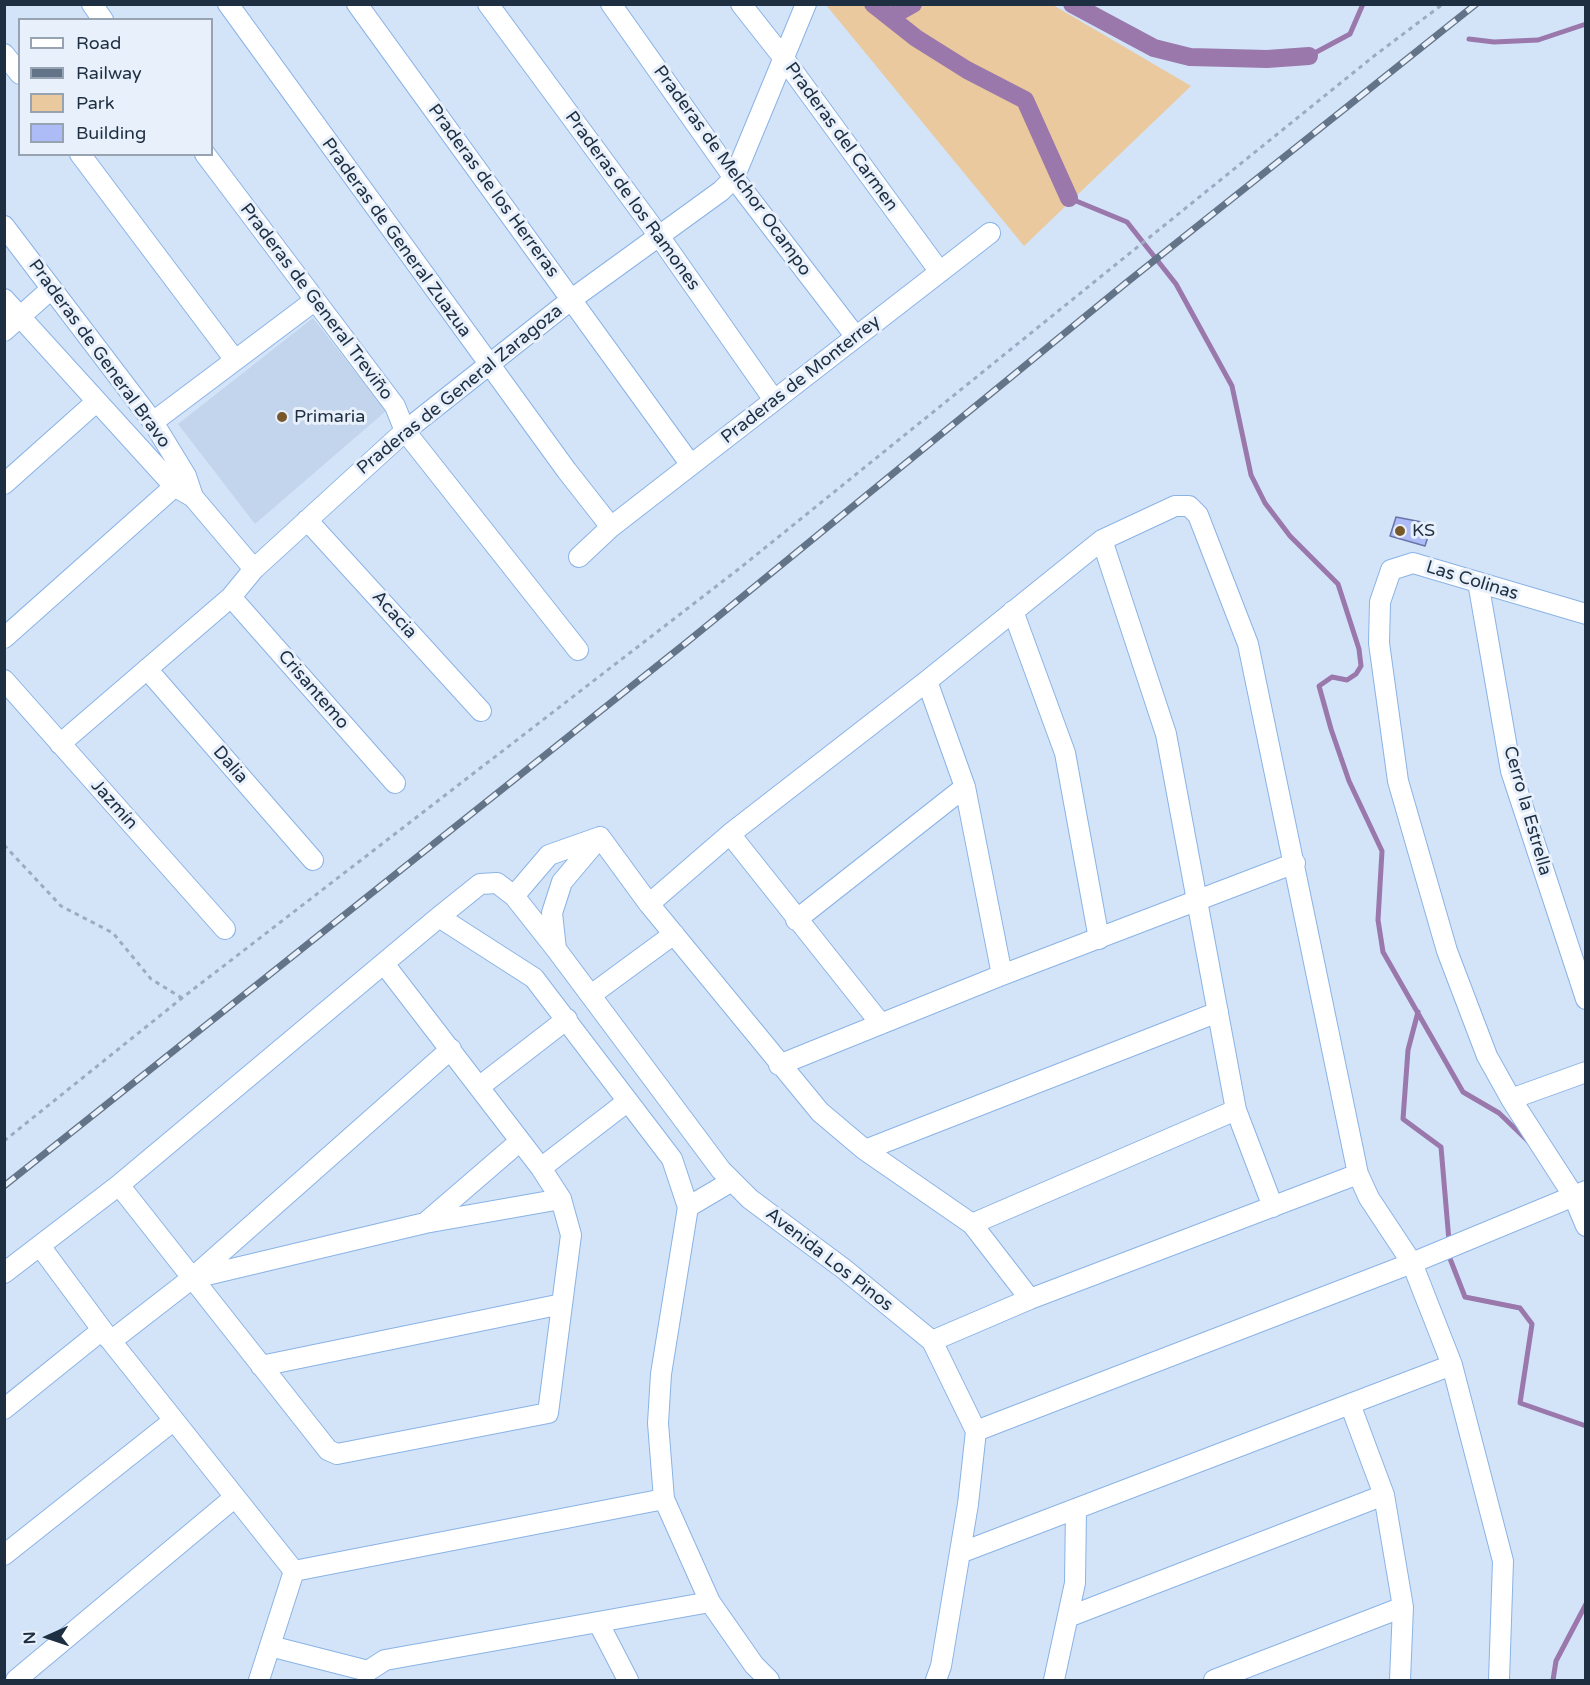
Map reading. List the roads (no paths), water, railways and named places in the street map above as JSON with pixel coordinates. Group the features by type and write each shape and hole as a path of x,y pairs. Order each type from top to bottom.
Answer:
{"street":[{"path":"92,4 102,18"},
{"name":"Praderas de General Zuazua","path":"228,4 489,365 611,527"},
{"name":"Praderas de los Herreras","path":"357,4 691,465"},
{"name":"Praderas de los Ramones","path":"488,4 659,236 774,400"},
{"name":"Praderas de Melchor Ocampo","path":"611,4 734,178 856,337"},
{"name":"Praderas del Carmen","path":"741,4 940,272"},
{"name":"Praderas de General Zaragoza","path":"60,744 231,597 254,569 405,431 572,299 721,191 734,178 743,162 782,57 806,4"},
{"path":"4,54 18,72"},
{"path":"82,156 235,360"},
{"name":"Praderas de General Treviño","path":"205,156 395,405 405,431 578,650"},
{"name":"Praderas de General Bravo","path":"4,226 50,290 153,422 180,481"},
{"name":"Praderas de Monterrey","path":"579,556 611,527 990,233"},
{"path":"4,331 50,290"},
{"name":"Praderas de General Bravo","path":"4,299 96,402 180,481 254,569"},
{"path":"153,422 314,301"},
{"path":"4,484 96,402"},
{"path":"4,638 180,481"},
{"path":"650,904 730,834 927,681 1102,540 1175,506 1189,506 1198,516 1248,644 1358,1174 1369,1198 1413,1263 1452,1365 1503,1561 1498,1680"},
{"name":"Acacia","path":"307,520 481,711"},
{"path":"1102,540 1166,734 1236,1110 1273,1207"},
{"name":"Las Colinas","path":"1511,1099 1487,1056 1447,951 1398,781 1379,643 1380,602 1391,570 1413,563 1585,618"},
{"name":"Cerro la Estrella","path":"1478,582 1511,771 1586,999"},
{"name":"Crisantemo","path":"231,597 395,783"},
{"path":"1013,611 1065,753 1099,939"},
{"name":"Dalia","path":"147,669 313,860"},
{"name":"Jazmín","path":"4,680 225,930"},
{"path":"927,681 964,788 1002,975"},
{"path":"796,920 964,788"},
{"path":"730,834 796,920 881,1024"},
{"path":"600,837 650,904 779,1065 820,1112 865,1150 972,1224 1030,1299"},
{"path":"4,1273 119,1185 480,884 497,883 514,896 549,855 600,837"},
{"path":"556,950 552,913 562,882 600,837"},
{"path":"779,1065 1002,975 1295,863"},
{"name":"Avenida Los Pinos","path":"514,896 721,1170 750,1198 844,1269 932,1341 976,1431"},
{"path":"439,917 534,978 672,1159 688,1207 661,1374 658,1423 664,1499 710,1602 753,1665 769,1680"},
{"path":"591,995 674,934"},
{"path":"119,1185 328,1450 337,1454 548,1413 571,1235 561,1199 541,1168 385,965"},
{"path":"865,1150 1218,1012"},
{"path":"479,1087 567,1019"},
{"path":"4,1409 106,1335 191,1279 451,1049"},
{"path":"1586,1072 1511,1099 1579,1193 1586,1226"},
{"path":"541,1168 628,1101"},
{"path":"972,1224 1236,1110"},
{"path":"425,1223 519,1142"},
{"path":"932,1341 1030,1299 1358,1174"},
{"path":"688,1207 732,1181"},
{"path":"936,1680 960,1552 976,1431 1413,1263 1579,1193"},
{"path":"191,1279 425,1223 561,1199"},
{"path":"39,1246 173,1421 294,1571"},
{"path":"261,1366 562,1304"},
{"path":"960,1552 1452,1365"},
{"path":"1350,1404 1384,1495 1403,1607 1400,1680"},
{"path":"4,1555 173,1421"},
{"path":"1068,1617 1384,1495"},
{"path":"16,1680 235,1497"},
{"path":"294,1571 664,1499"},
{"path":"1054,1680 1075,1583 1076,1509"},
{"path":"259,1680 294,1571"},
{"path":"270,1646 367,1676 385,1660 710,1602"},
{"path":"1214,1680 1403,1607"},
{"path":"598,1622 628,1680"}],"waterway":[{"path":"873,4 916,38 967,70 1025,100 1069,198"},
{"path":"890,17 913,4"},
{"path":"1072,4 1154,48 1190,57 1267,59 1309,56"},
{"path":"1309,56 1350,34 1363,4"},
{"path":"1469,39 1494,42 1538,40 1586,24"},
{"path":"1069,198 1127,222 1176,284 1232,386 1251,475 1265,503 1290,536 1338,584 1359,649 1361,666 1356,674 1347,680 1332,677 1319,686 1349,781 1382,851 1378,920 1383,952 1463,1092 1499,1113 1530,1143"},
{"path":"1418,1012 1408,1050 1403,1119 1441,1147 1449,1241"},
{"path":"1449,1256 1465,1297 1520,1308 1532,1324 1520,1403 1586,1426"},
{"path":"1553,1680 1556,1661 1586,1604"}],"railway":[{"path":"4,1186 687,642 1126,283 1476,4"}],"place":[{"name":"Primaria","path":"282,417"},
{"name":"KS","path":"1400,531"}]}
